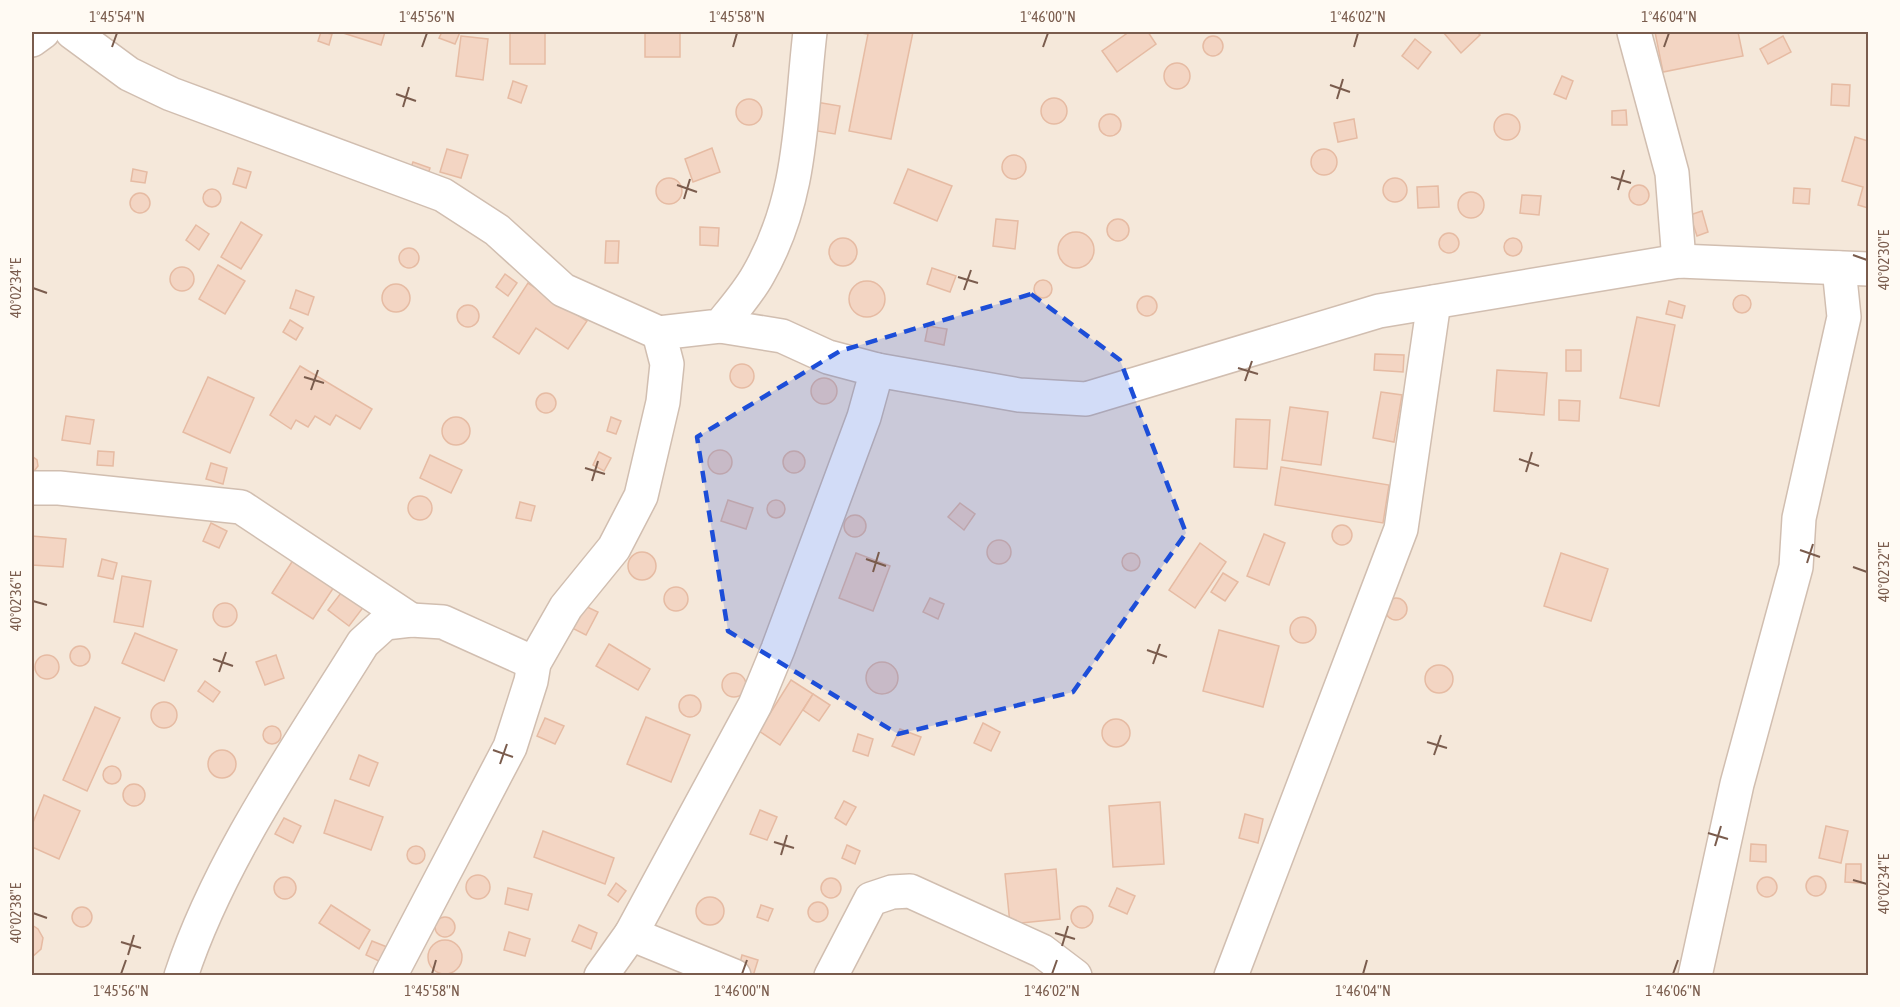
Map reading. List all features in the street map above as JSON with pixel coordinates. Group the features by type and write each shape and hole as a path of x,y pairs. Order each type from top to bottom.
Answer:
{"street":[{"path":"32,40 43,32"},
{"path":"72,32 129,74 171,94 443,195 497,230 563,290 659,333 720,326 782,336 828,357 877,370 1019,395 1086,399 1379,310 1679,261 1854,269 1799,518 1796,567 1737,784 1695,975"},
{"path":"720,326 758,275 783,220 801,145 810,32"},
{"path":"1634,32 1672,173 1679,261"},
{"path":"1232,975 1401,529 1434,302"},
{"path":"390,975 510,747 531,681 534,663 566,607 614,548 641,496 663,402 667,364 659,333"},
{"path":"601,975 631,934 755,705 864,417 877,370"},
{"path":"32,488 59,488 241,507 411,620"},
{"path":"181,975 188,954 233,856 363,643 385,623 411,620 443,622 534,663"},
{"path":"831,975 871,899 892,891 910,891 1042,951 1075,975"},
{"path":"631,934 734,975"}],"highlighted area":[{"path":"1031,294 1120,360 1186,533 1073,692 898,734 728,631 697,437 840,351"}],"shaded area":[{"path":"32,32 1868,32 1868,975 32,975"}],"building":[{"path":"321,32 332,34 329,45 318,41"},
{"path":"340,32 385,32 381,45"},
{"path":"442,32 460,32 455,44 439,38"},
{"path":"510,32 545,32 545,64 510,64"},
{"path":"645,32 680,32 680,57 645,57"},
{"path":"854,32 913,32 891,139 849,131 868,34"},
{"path":"1129,32 1148,32 1156,44 1117,72 1102,51"},
{"path":"1443,32 1477,32 1480,35 1461,53"},
{"path":"1655,32 1738,32 1743,56 1663,72"},
{"path":"461,36 488,39 483,80 456,76"},
{"path":"1209,36 1217,36 1223,42 1223,50 1217,56 1209,56 1203,50 1203,42"},
{"path":"1783,36 1791,52 1768,64 1760,49"},
{"path":"1415,39 1431,52 1418,69 1402,56"},
{"path":"1177,63 1186,67 1190,76 1186,85 1177,89 1168,85 1164,76 1168,67"},
{"path":"1562,76 1573,81 1566,99 1554,94"},
{"path":"513,81 527,86 521,103 508,98"},
{"path":"1832,84 1850,85 1849,106 1831,105"},
{"path":"1054,98 1063,102 1067,111 1063,120 1054,124 1045,120 1041,111 1045,102"},
{"path":"749,99 758,103 762,112 758,121 749,125 740,121 736,112 740,103"},
{"path":"816,102 840,106 835,134 811,130"},
{"path":"1626,110 1627,125 1612,125 1612,111"},
{"path":"1110,114 1120,121 1121,125 1114,135 1110,136 1100,129 1099,125 1106,115"},
{"path":"1507,114 1516,118 1520,127 1516,136 1507,140 1498,136 1494,127 1498,118"},
{"path":"1354,119 1357,138 1338,142 1334,123"},
{"path":"1855,137 1868,141 1868,208 1858,205 1863,187 1842,181"},
{"path":"712,148 720,172 693,182 685,159"},
{"path":"447,149 468,155 461,178 440,172"},
{"path":"1324,149 1333,153 1337,162 1333,171 1324,175 1315,171 1311,162 1315,153"},
{"path":"1009,155 1019,155 1026,162 1026,172 1019,179 1009,179 1002,172 1002,162"},
{"path":"413,162 430,168 427,178 409,173"},
{"path":"238,168 251,172 246,188 233,184"},
{"path":"133,169 147,172 145,183 131,181"},
{"path":"908,169 952,186 937,221 894,203"},
{"path":"669,178 678,182 682,191 678,200 669,204 660,200 656,191 660,182"},
{"path":"1395,178 1404,181 1407,190 1404,199 1395,202 1386,199 1383,190 1386,181"},
{"path":"1639,185 1646,188 1649,195 1646,202 1639,205 1632,202 1629,195 1632,188"},
{"path":"1438,186 1439,207 1418,208 1417,187"},
{"path":"1794,188 1810,189 1809,204 1793,203"},
{"path":"212,189 218,192 221,198 218,204 212,207 206,204 203,198 206,192"},
{"path":"1471,192 1480,196 1484,205 1480,214 1471,218 1462,214 1458,205 1462,196"},
{"path":"140,193 147,196 150,203 147,210 140,213 133,210 130,203 133,196"},
{"path":"1522,195 1541,196 1539,215 1520,213"},
{"path":"1702,211 1708,232 1697,236 1690,215"},
{"path":"996,219 1018,221 1015,249 993,246"},
{"path":"1118,219 1126,222 1129,230 1126,238 1118,241 1110,238 1107,230 1110,222"},
{"path":"241,222 262,235 241,269 221,257"},
{"path":"196,225 209,234 199,250 186,240"},
{"path":"700,227 719,228 718,246 700,245"},
{"path":"1076,232 1089,237 1094,250 1089,263 1076,268 1063,263 1058,250 1063,237"},
{"path":"1445,233 1453,233 1459,239 1459,247 1453,253 1445,253 1439,247 1439,239"},
{"path":"843,238 853,242 857,252 853,262 843,266 833,262 829,252 833,242"},
{"path":"1513,238 1519,241 1522,247 1519,253 1513,256 1507,253 1504,247 1507,241"},
{"path":"606,241 619,241 618,263 605,263"},
{"path":"409,248 416,251 419,258 416,265 409,268 402,265 399,258 402,251"},
{"path":"218,265 245,281 225,314 199,299"},
{"path":"182,267 191,270 194,279 191,288 182,291 173,288 170,279 173,270"},
{"path":"932,268 956,276 950,292 927,284"},
{"path":"505,274 517,283 508,296 496,287"},
{"path":"1039,280 1047,280 1052,285 1050,296 1039,298 1034,293 1034,285"},
{"path":"867,281 879,287 885,299 879,311 867,317 855,311 849,299 855,287"},
{"path":"528,283 587,321 568,349 536,328 519,354 493,337"},
{"path":"396,284 406,288 410,298 406,308 396,312 386,308 382,298 386,288"},
{"path":"296,290 314,297 308,315 290,308"},
{"path":"1738,295 1746,295 1751,300 1749,311 1738,313 1733,308 1733,300"},
{"path":"1143,296 1151,296 1157,302 1157,310 1151,316 1143,316 1137,310 1137,302"},
{"path":"1669,301 1685,306 1682,318 1666,314"},
{"path":"468,305 476,308 479,316 476,324 468,327 460,324 457,316 460,308"},
{"path":"1637,317 1675,325 1659,406 1620,398"},
{"path":"290,320 303,328 296,340 283,332"},
{"path":"928,326 947,329 944,345 925,341"},
{"path":"1566,350 1581,350 1581,371 1566,371"},
{"path":"1375,354 1404,355 1403,372 1374,370"},
{"path":"742,364 747,365 753,371 753,381 747,387 742,388 737,387 731,381 730,376 731,371 737,365"},
{"path":"300,366 372,409 360,429 336,415 330,425 315,416 308,427 296,420 291,429 270,415"},
{"path":"1497,370 1547,373 1544,415 1494,411"},
{"path":"208,377 254,398 230,453 183,432"},
{"path":"824,378 833,382 837,391 833,400 824,404 815,400 811,391 815,382"},
{"path":"1381,392 1402,395 1394,442 1373,438"},
{"path":"546,393 553,396 556,403 553,410 546,413 539,410 536,403 539,396"},
{"path":"1559,400 1580,401 1579,421 1559,420"},
{"path":"1290,407 1328,412 1321,465 1282,460"},
{"path":"66,416 94,420 90,444 62,440"},
{"path":"456,417 466,421 470,431 466,441 456,445 446,441 442,431 446,421"},
{"path":"611,417 621,421 616,434 607,431"},
{"path":"1236,419 1270,420 1267,469 1234,467"},
{"path":"715,450 725,450 732,457 732,467 725,474 715,474 708,467 708,457"},
{"path":"98,451 114,452 113,466 97,465"},
{"path":"794,451 802,454 805,462 802,470 794,473 786,470 783,462 786,454"},
{"path":"599,452 611,458 604,471 593,465"},
{"path":"430,455 462,470 451,493 420,478"},
{"path":"32,456 37,460 38,466 32,474"},
{"path":"211,463 227,468 223,484 206,479"},
{"path":"1281,467 1389,485 1383,523 1275,505"},
{"path":"420,496 428,500 432,508 428,516 420,520 412,516 408,508 412,500"},
{"path":"728,500 753,508 746,529 721,521"},
{"path":"772,500 780,500 785,505 783,516 772,518 767,513 767,505"},
{"path":"520,502 535,506 531,521 516,518"},
{"path":"960,503 975,514 964,530 948,517"},
{"path":"855,515 863,518 866,526 863,534 855,537 847,534 844,526 847,518"},
{"path":"211,523 227,531 219,548 203,541"},
{"path":"1342,525 1349,528 1352,535 1349,542 1342,545 1335,542 1332,535 1335,528"},
{"path":"1264,534 1285,543 1269,585 1247,576"},
{"path":"32,536 66,539 63,567 32,565"},
{"path":"999,540 1004,541 1010,547 1010,557 1004,563 999,564 994,563 988,557 987,552 988,547 994,541"},
{"path":"1200,543 1226,562 1195,608 1169,590"},
{"path":"642,552 652,556 656,566 652,576 642,580 632,576 628,566 632,556"},
{"path":"856,553 890,566 873,611 839,598"},
{"path":"1131,553 1137,556 1140,562 1137,568 1131,571 1125,568 1122,562 1125,556"},
{"path":"1561,553 1608,569 1591,621 1544,606"},
{"path":"295,557 336,584 313,619 272,593"},
{"path":"102,559 117,563 113,579 98,576"},
{"path":"1223,573 1238,582 1225,601 1211,592"},
{"path":"122,576 151,581 143,627 114,622"},
{"path":"676,587 684,591 688,599 684,607 676,611 668,607 664,599 668,591"},
{"path":"344,589 365,605 349,626 328,610"},
{"path":"930,598 944,604 938,619 923,612"},
{"path":"1396,598 1404,601 1407,609 1404,617 1396,620 1388,617 1385,609 1388,601"},
{"path":"225,603 233,607 237,615 233,623 225,627 217,623 213,615 217,607"},
{"path":"583,605 598,612 586,635 572,628"},
{"path":"1303,617 1312,621 1316,630 1312,639 1303,643 1294,639 1290,630 1294,621"},
{"path":"1219,630 1279,646 1263,707 1203,691"},
{"path":"135,633 177,650 164,681 122,663"},
{"path":"609,644 650,669 638,690 596,666"},
{"path":"80,646 87,649 90,656 87,663 80,666 73,663 70,656 73,649"},
{"path":"47,655 52,656 58,662 58,672 52,678 47,679 42,678 36,672 35,667 36,662 42,656"},
{"path":"276,655 284,678 265,685 256,662"},
{"path":"882,662 893,667 898,678 893,689 882,694 871,689 866,678 871,667"},
{"path":"1439,665 1449,669 1453,679 1449,689 1439,693 1429,689 1425,679 1429,669"},
{"path":"734,673 742,677 746,685 742,693 734,697 726,693 722,685 726,677"},
{"path":"791,680 813,694 780,745 759,731"},
{"path":"205,681 220,692 213,702 198,691"},
{"path":"813,694 830,705 819,721 803,710"},
{"path":"690,695 698,698 701,706 698,714 690,717 682,714 679,706 682,698"},
{"path":"164,702 173,706 177,715 173,724 164,728 155,724 151,715 155,706"},
{"path":"95,707 120,718 87,791 63,780"},
{"path":"646,717 690,735 671,782 627,764"},
{"path":"545,718 564,726 555,744 537,736"},
{"path":"1116,719 1126,723 1130,733 1126,743 1116,747 1106,743 1102,733 1106,723"},
{"path":"983,723 1000,732 991,751 974,743"},
{"path":"272,726 278,729 281,735 278,741 272,744 266,741 263,735 266,729"},
{"path":"900,729 921,737 914,755 892,746"},
{"path":"858,734 873,739 868,756 853,751"},
{"path":"222,750 232,754 236,764 232,774 222,778 212,774 208,764 212,754"},
{"path":"359,755 378,763 369,786 350,779"},
{"path":"112,766 118,769 121,775 118,781 112,784 106,781 103,775 106,769"},
{"path":"134,784 142,787 145,795 142,803 134,806 126,803 123,795 126,787"},
{"path":"44,795 80,811 59,859 32,847 32,825"},
{"path":"335,800 383,817 371,850 324,833"},
{"path":"844,801 856,807 846,825 835,818"},
{"path":"1160,802 1164,864 1113,867 1109,806"},
{"path":"760,810 777,817 767,840 750,834"},
{"path":"1245,814 1263,819 1258,843 1239,838"},
{"path":"284,818 301,826 293,843 275,834"},
{"path":"1826,826 1848,831 1841,863 1819,858"},
{"path":"543,831 614,858 605,884 534,857"},
{"path":"1751,844 1766,845 1766,862 1750,861"},
{"path":"847,845 860,851 855,864 842,858"},
{"path":"416,846 422,849 425,855 422,861 416,864 410,861 407,855 410,849"},
{"path":"1846,864 1861,864 1861,883 1845,882"},
{"path":"1056,869 1060,919 1010,924 1005,874"},
{"path":"478,875 486,879 490,887 486,895 478,899 470,895 466,887 470,879"},
{"path":"1812,876 1820,876 1826,882 1826,890 1820,896 1812,896 1806,890 1806,882"},
{"path":"281,877 289,877 296,884 296,892 289,899 281,899 274,892 274,884"},
{"path":"1763,877 1771,877 1777,883 1777,891 1771,897 1763,897 1757,891 1757,883"},
{"path":"831,878 838,881 841,888 838,895 831,898 824,895 821,888 824,881"},
{"path":"616,883 626,891 618,902 608,895"},
{"path":"508,888 532,894 528,910 505,904"},
{"path":"1117,888 1135,896 1127,914 1109,906"},
{"path":"710,897 720,901 724,911 720,921 710,925 700,921 696,911 700,901"},
{"path":"818,902 825,905 828,912 825,919 818,922 811,919 808,912 811,905"},
{"path":"331,905 370,930 359,949 319,923"},
{"path":"761,905 773,909 768,921 757,917"},
{"path":"1082,906 1090,909 1093,917 1090,925 1082,928 1074,925 1071,917 1074,909"},
{"path":"82,907 89,910 92,917 89,924 82,927 75,924 72,917 75,910"},
{"path":"445,917 452,920 455,927 452,934 445,937 438,934 435,927 438,920"},
{"path":"32,925 38,929 43,938 41,949 32,957"},
{"path":"579,925 597,933 591,949 572,941"},
{"path":"509,932 530,939 525,956 504,950"},
{"path":"445,940 457,945 462,957 457,969 445,974 433,969 428,957 433,945"},
{"path":"372,941 387,947 381,962 366,955"},
{"path":"742,955 758,960 753,976 738,971"}]}
